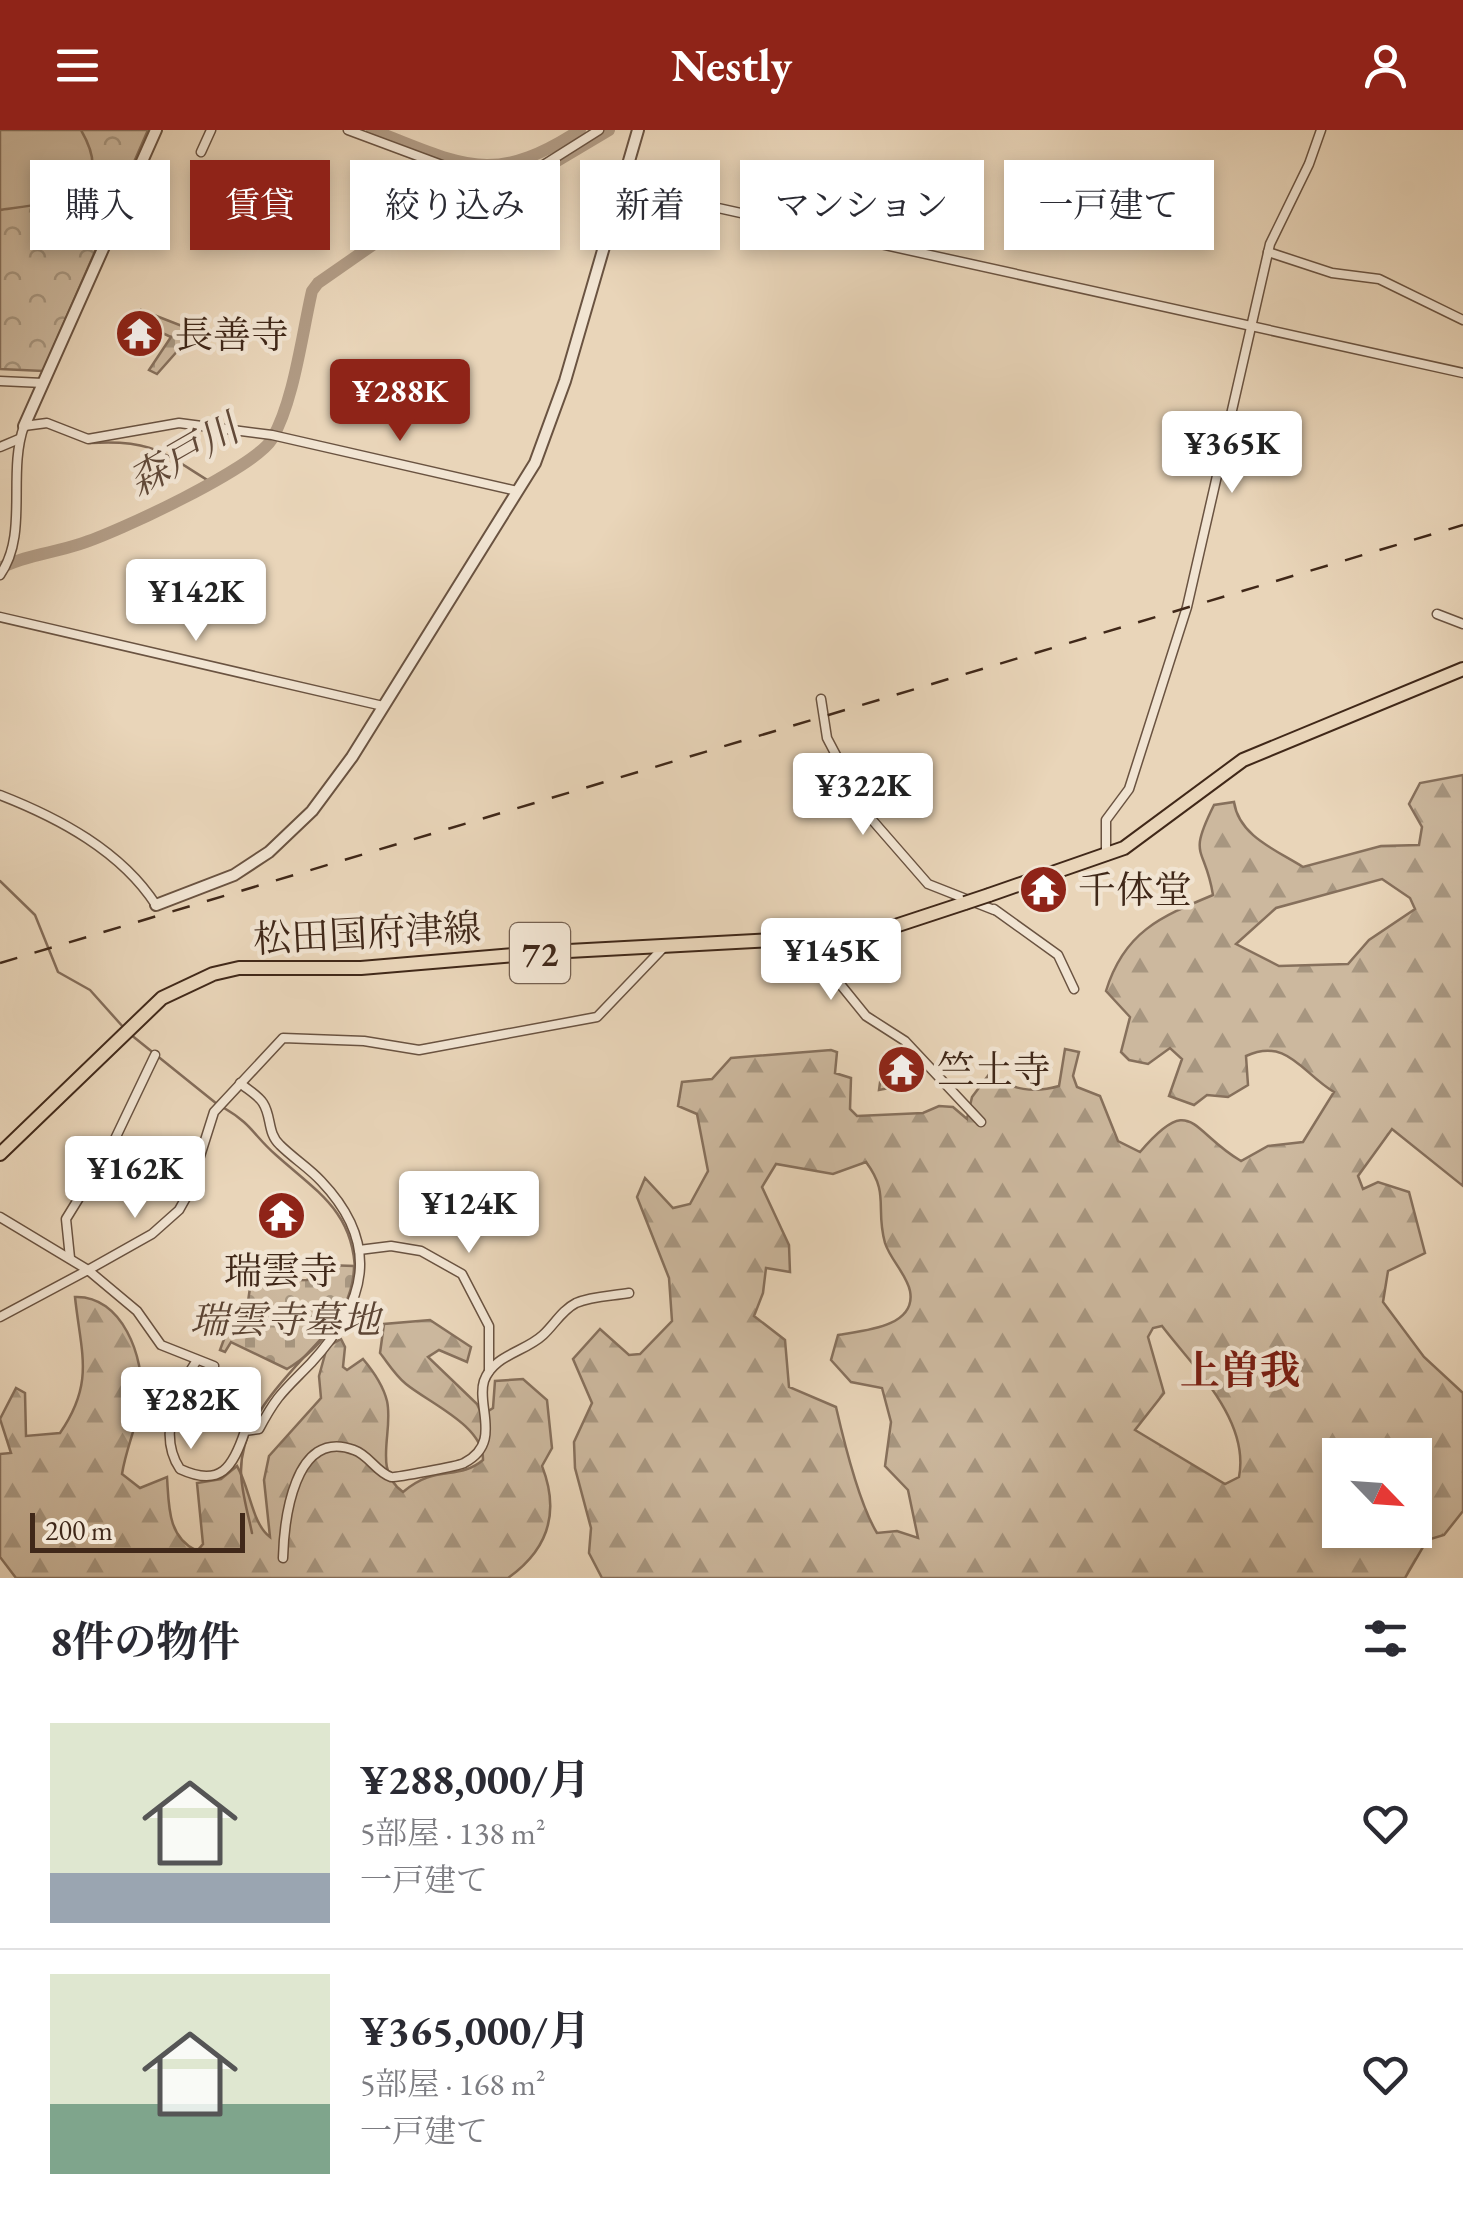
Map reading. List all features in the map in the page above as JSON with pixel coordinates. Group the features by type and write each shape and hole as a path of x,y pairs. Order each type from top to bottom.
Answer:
{"main road":[{"name":"松田国府津線","path":"0,1154 162,998 186,984 240,968 361,968 883,930 1106,856 1145,835 1243,760 1463,669"}],"street":[{"path":"0,575 13,554 19,439 156,130"},
{"path":"201,152 211,130"},
{"path":"348,130 485,181 542,166 599,130"},
{"path":"630,160 638,130"},
{"path":"1106,856 1106,820 1128,789 1188,607 1268,252 1321,130"},
{"path":"720,209 1463,374"},
{"path":"0,795 44,814 126,866 156,904 234,874 269,852 312,811 383,706 517,491 548,432 604,250"},
{"path":"1268,252 1332,273 1379,280 1463,320"},
{"path":"0,380 43,382"},
{"path":"24,426 46,423 88,439 179,423 274,436 517,491"},
{"path":"0,446 19,439"},
{"path":"1436,614 1463,624"},
{"path":"0,617 383,706"},
{"path":"821,699 827,738 867,814 928,884 968,896 994,910 1058,955 1074,989"},
{"path":"945,910 946,892"},
{"path":"989,895 994,910"},
{"path":"790,938 794,946 822,963 866,1016 904,1040 981,1122"},
{"path":"0,1317 152,1234 179,1210 218,1106 283,1038 348,1040 419,1050 597,1017 666,945"},
{"path":"70,1258 66,1219 114,1141 154,1057"},
{"path":"197,1360 176,1397 170,1444 176,1465 185,1473 222,1473 232,1466 284,1385 308,1366 350,1312 362,1275 359,1250 347,1216 322,1182 275,1140 263,1103 240,1084"},
{"path":"0,1217 88,1270 137,1311 161,1345 214,1366"},
{"path":"284,1558 285,1520 300,1472 313,1456 328,1448 350,1448 383,1473 400,1478 428,1468 463,1464 480,1448 488,1425 483,1388 489,1372 489,1326 462,1274 421,1251 391,1246 359,1250"},
{"path":"489,1372 542,1337 576,1304 629,1293"}],"green space":[{"path":"0,130 148,130 135,160 30,160 30,250 96,250 43,371 0,369"},
{"path":"0,130 81,130 91,160 30,160 30,205 0,210"},
{"path":"141,310 195,331 157,374 149,370 171,337 137,321"},
{"path":"1463,775 1463,1186 1392,1129 1358,1176 1363,1189 1378,1182 1409,1192 1425,1253 1388,1271 1383,1302 1424,1357 1463,1393 1463,1511 1444,1535 1432,1539 1432,1438 1322,1438 1322,1548 1422,1548 1405,1578 602,1578 589,1553 591,1528 575,1468 574,1442 592,1403 573,1359 600,1329 629,1355 640,1354 672,1321 669,1278 637,1197 645,1178 673,1208 690,1204 708,1171 697,1114 678,1106 682,1082 712,1079 731,1058 831,1050 837,1052 835,1073 851,1078 850,1109 857,1116 923,1113 939,1106 953,1107 967,1119 972,1097 990,1073 1023,1089 1059,1086 1065,1049 1079,1052 1073,1076 1077,1087 1100,1096 1118,1141 1140,1152 1171,1123 1181,1120 1191,1122 1241,1161 1268,1146 1303,1142 1334,1092 1293,1060 1273,1051 1260,1051 1246,1056 1248,1085 1228,1097 1207,1095 1194,1105 1169,1096 1182,1059 1170,1048 1148,1064 1129,1060 1121,1052 1130,1017 1106,991 1123,954 1146,929 1213,895 1200,844 1214,805 1234,802 1237,814 1251,833 1303,867 1381,846 1419,845 1422,827 1409,804 1420,783","holes":["1382,879 1410,898 1415,909 1369,940 1348,964 1279,966 1236,944 1276,908","866,1162 878,1183 885,1243 906,1279 910,1303 905,1313 885,1325 838,1335 831,1360 851,1382 882,1388 891,1422 885,1466 908,1490 918,1538 897,1531 877,1533 859,1490 836,1407 789,1387 785,1340 754,1316 763,1293 766,1268 790,1272 789,1245 762,1187 776,1164 833,1174","1162,1326 1217,1396 1236,1435 1239,1477 1225,1484 1135,1430 1164,1393 1148,1337 1153,1328"]},
{"path":"905,1046 915,1083 879,1090 884,1054"},
{"name":"瑞雲寺墓地","path":"325,1265 354,1266 353,1281 333,1325 300,1360 287,1369 231,1342 225,1352 220,1350 227,1331 246,1315 251,1281 307,1280"},
{"path":"75,1297 106,1306 118,1318 139,1365 141,1398 122,1474 140,1488 167,1477 175,1529 197,1551 203,1544 197,1483 221,1479 237,1466 259,1524 270,1537 264,1480 269,1456 321,1398 319,1376 327,1347 341,1339 345,1347 343,1367 347,1370 363,1359 383,1390 388,1413 388,1473 403,1492 425,1478 464,1470 483,1460 475,1436 454,1416 406,1384 380,1353 384,1324 430,1320 471,1347 467,1362 439,1350 428,1357 477,1404 482,1415 493,1408 495,1381 523,1379 547,1400 552,1448 542,1466 550,1514 542,1542 508,1578 16,1578 0,1557 0,1454 11,1453 0,1419 16,1388 25,1393 26,1436 60,1433 82,1383"}],"waterway":[{"path":"372,130 454,160 476,164 523,159 580,130"},
{"name":"森戸川","path":"0,568 123,527 240,466 272,439 280,423 312,291 318,283 374,244 477,190 530,177 609,130"},
{"path":"90,443 128,443 155,450 212,483"},
{"path":"0,881 35,915 58,972 90,990 124,1028"},
{"path":"130,1034 217,1104"},
{"path":"224,1108 330,1205 348,1234 355,1274"},
{"path":"252,1533 241,1471 252,1426 278,1386 342,1315"}],"railway":[{"path":"0,963 1463,525"}],"place":[{"name":"長善寺","path":"140,334"},
{"name":"千体堂","path":"1043,889"},
{"name":"竺土寺","path":"902,1069"},
{"name":"瑞雲寺","path":"281,1216"}],"district":[{"name":"上曽我","path":"1240,1370"}]}
